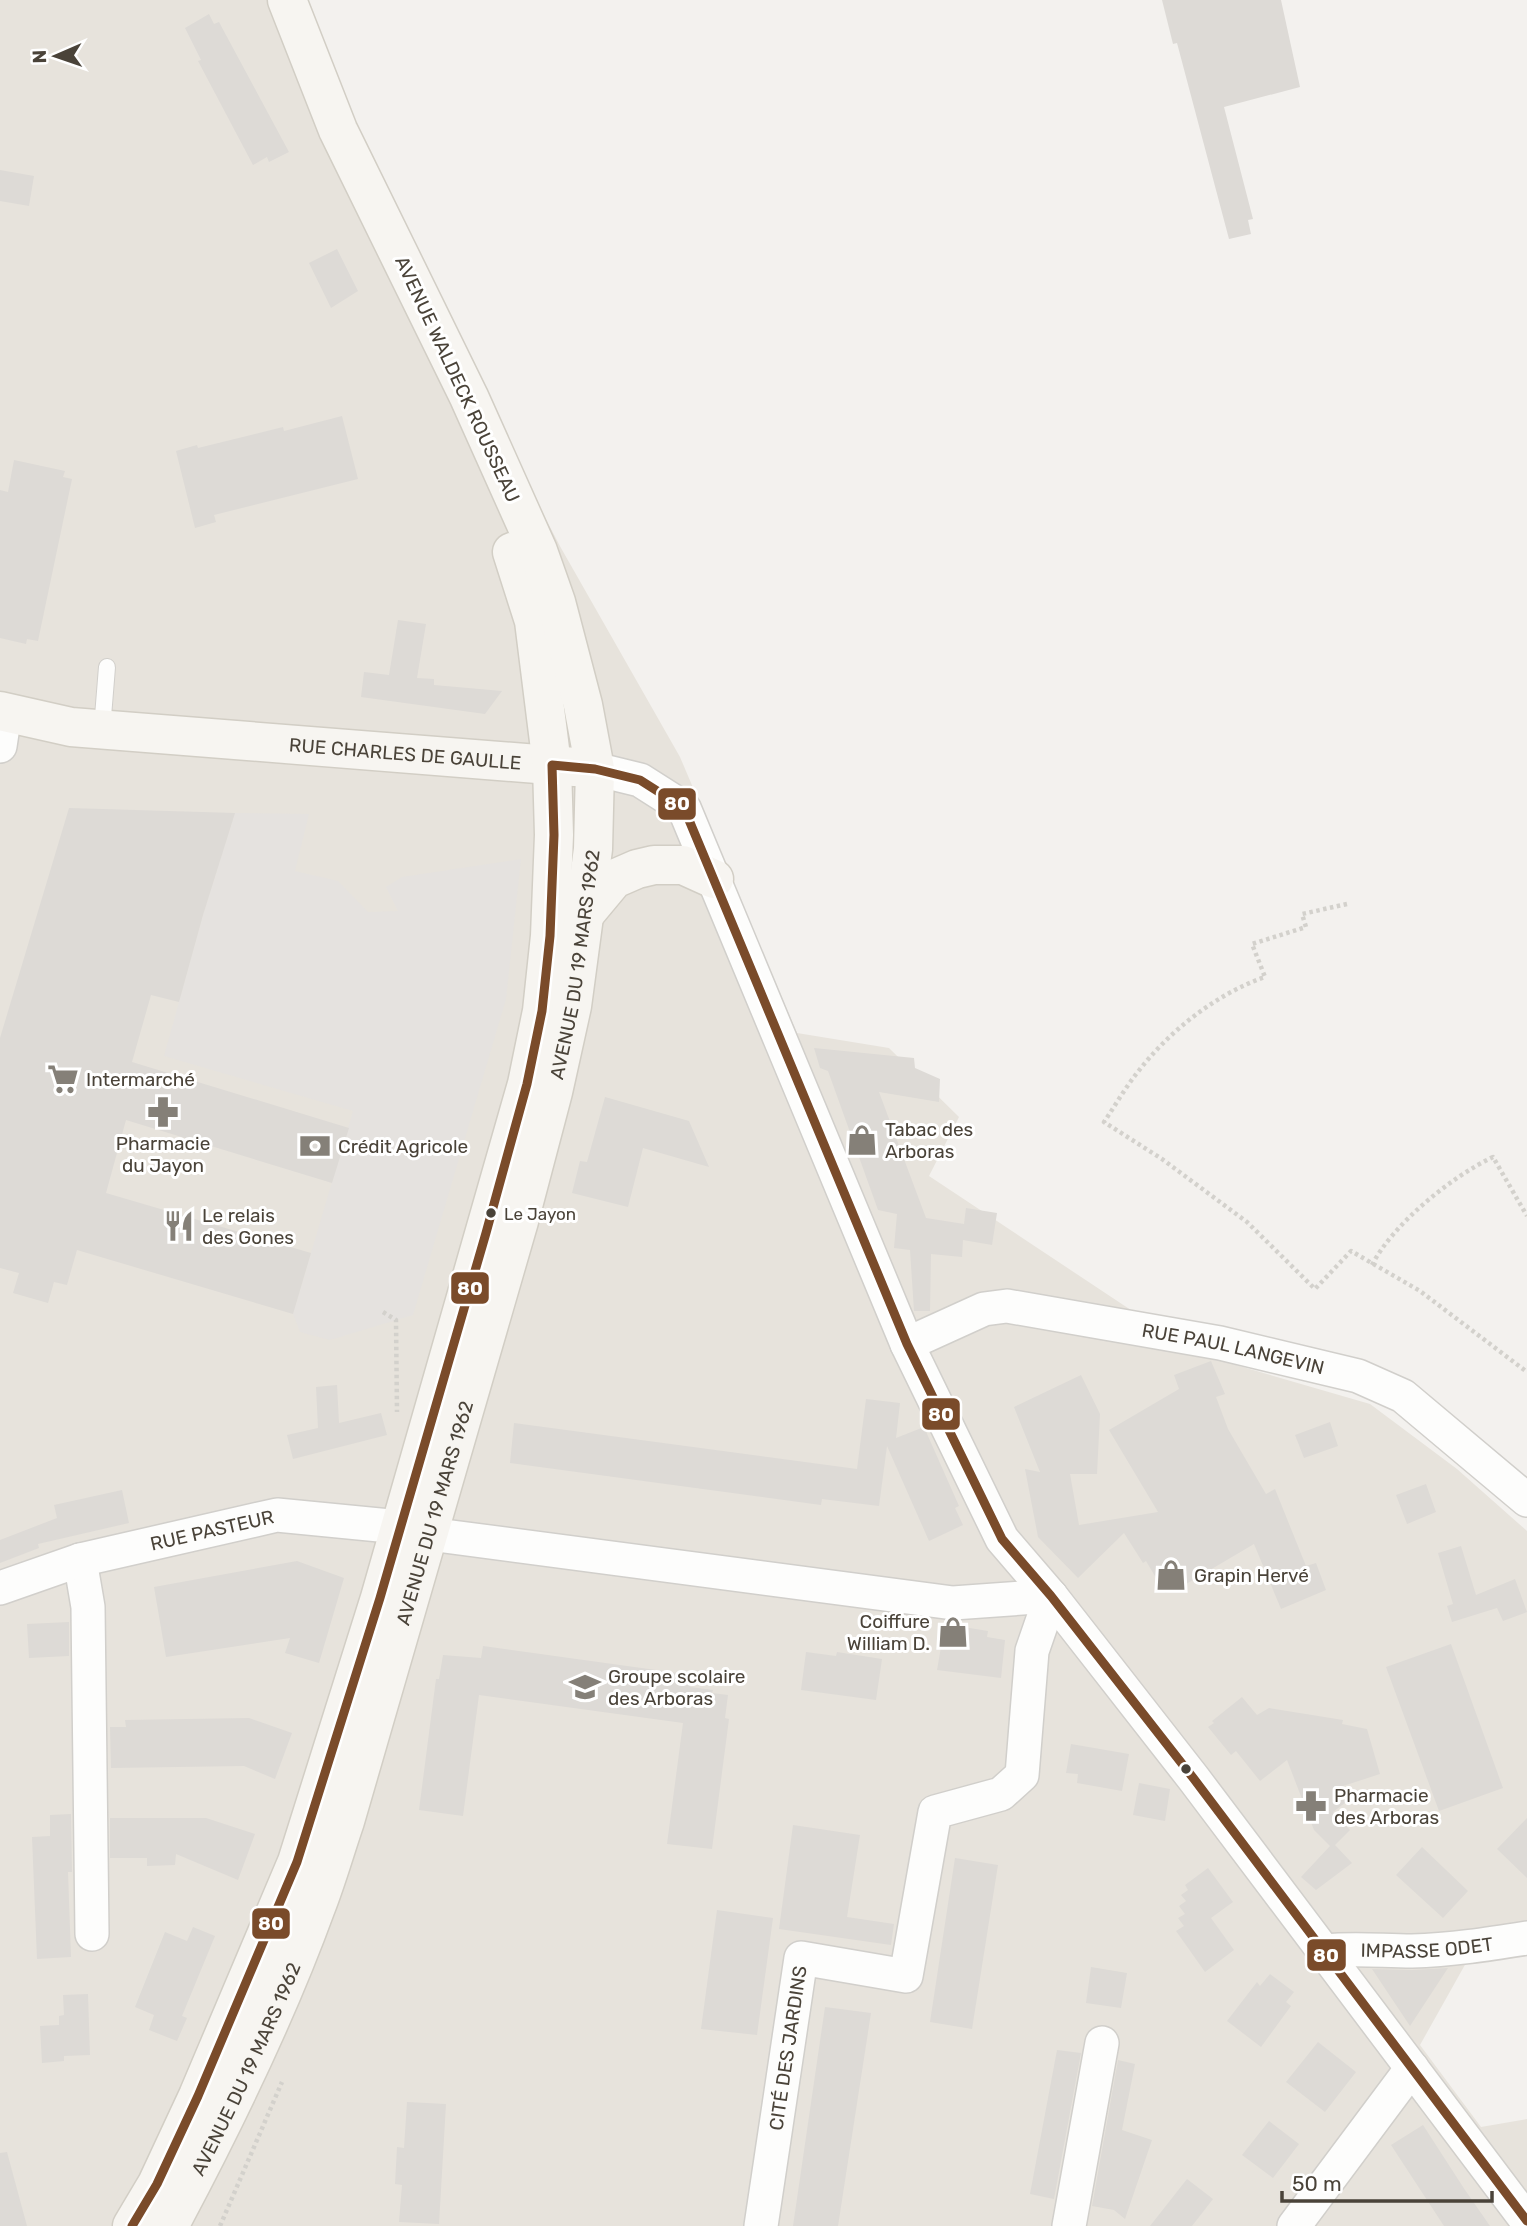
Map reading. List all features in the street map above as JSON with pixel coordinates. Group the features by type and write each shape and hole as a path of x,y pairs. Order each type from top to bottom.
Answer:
{"main road":[{"name":"AVENUE WALDECK ROUSSEAU","path":"263,0 298,87 409,295 476,438 534,621 552,765"},
{"name":"AVENUE WALDECK ROUSSEAU","path":"287,0 338,130 469,397 538,551 556,602 578,684 594,769"},
{"name":"RUE CHARLES DE GAULLE","path":"2,723 594,769"},
{"name":"AVENUE DU 19 MARS 1962","path":"169,2226 217,2136 281,1996 316,1907 345,1821 496,1196 527,1084 542,1011 551,910 554,835 552,765"},
{"name":"AVENUE DU 19 MARS 1962","path":"132,2226 157,2184 198,2096 297,1863 380,1598 414,1530 553,1092 572,1006 594,837 594,769"},
{"path":"584,915 614,879 637,869 654,865 683,865 714,879"}],"street":[{"name":"RUE CHARLES DE GAULLE","path":"594,769 640,780 684,808 907,1344 1002,1539 1051,1596 1325,1951 1527,2221"},
{"name":"RUE PAUL LANGEVIN","path":"907,1344 984,1308 1007,1306 1220,1343 1305,1362 1358,1377 1403,1396 1527,1500"},
{"name":"RUE PASTEUR","path":"0,1588 80,1560 277,1514 953,1603 1051,1596"},
{"path":"80,1560 88,1607 92,1934"},
{"name":"CITÉ DES JARDINS","path":"761,2226 801,1958 906,1976 935,1812 1001,1794 1022,1775 1032,1651 1051,1596"},
{"name":"IMPASSE ODET","path":"1325,1951 1359,1948 1412,1951 1527,1938"},
{"path":"1069,2226 1102,2043"},
{"path":"1294,2226 1412,2068"}],"lane":[{"path":"102,729 107,667"}],"path":[{"path":"1347,904 1303,915 1306,927 1252,944 1265,976 1213,1002 1161,1045 1134,1076 1104,1122 1162,1159 1247,1222 1315,1289 1352,1251 1420,1291 1527,1372"},
{"path":"1373,1265 1391,1236 1410,1217 1477,1164 1493,1157 1527,1216"},
{"path":"383,1312 396,1320 396,1423"},
{"path":"220,2226 285,2075"}],"shaded area":[{"path":"0,0 304,0 397,235 561,548 680,757 797,1033 889,1048 959,1117 929,1176 1164,1332 1236,1365 1370,1404 1457,1469 1527,1531 1527,1950 1466,1963 1420,2045 1481,2127 1527,2119 1527,2226 0,2226"},
{"path":"235,813 309,814 295,871 338,881 368,912 398,911 386,887 402,877 521,859 506,999 413,1315 330,1340 300,1332 293,1314 353,1111 164,1056 203,915"}],"building":[{"path":"1162,0 1281,0 1300,87 1224,107 1253,219 1248,220 1251,234 1229,239 1177,43 1173,44"},
{"path":"209,14 214,24 219,22 289,152 269,162 267,157 253,165 198,61 201,60 185,28"},
{"path":"0,170 34,176 29,206 0,201"},
{"path":"337,249 358,291 331,308 309,263"},
{"path":"342,416 358,479 214,515 216,522 195,528 176,451 283,427 284,431"},
{"path":"14,460 65,471 63,477 72,479 38,641 27,639 26,644 0,638 0,490 8,492"},
{"path":"398,620 426,624 417,678 434,679 434,685 502,691 485,714 361,697 364,672 389,675"},
{"name":"Intermarché","path":"69,808 235,813 179,1002 151,995 132,1062 349,1128 332,1183 126,1120 106,1193 311,1253 293,1314 77,1250 67,1285 54,1282 48,1303 13,1293 19,1273 0,1268 0,1038"},
{"path":"814,1048 914,1058 915,1068 940,1079 939,1102 879,1092 926,1218 964,1224 966,1208 997,1213 992,1245 963,1240 962,1257 931,1254 930,1311 914,1311 910,1250 894,1248 897,1214 878,1210 828,1071 820,1068"},
{"path":"605,1097 689,1121 709,1167 643,1148 628,1207 572,1193 580,1161 587,1162"},
{"path":"1211,1361 1225,1394 1216,1397 1228,1429 1266,1494 1275,1489 1306,1566 1316,1563 1326,1590 1281,1609 1254,1544 1176,1590 1165,1593 1146,1561 1143,1563 1124,1533 1078,1578 1038,1537 1025,1469 1040,1472 1014,1407 1081,1375 1100,1414 1097,1474 1070,1474 1079,1525 1158,1512 1109,1430 1179,1389 1174,1375"},
{"path":"337,1385 339,1423 381,1413 387,1435 293,1459 287,1435 318,1428 316,1387"},
{"path":"866,1399 900,1403 896,1438 924,1427 959,1506 955,1508 963,1525 929,1541 887,1446 879,1506 822,1499 821,1505 510,1463 514,1423 857,1469"},
{"path":"1330,1422 1338,1446 1304,1458 1295,1435"},
{"path":"1426,1484 1436,1512 1407,1524 1396,1495"},
{"path":"122,1490 129,1523 38,1544 39,1548 0,1563 0,1540 57,1518 54,1505"},
{"path":"1461,1546 1476,1595 1515,1579 1527,1612 1503,1621 1497,1608 1452,1622 1447,1606 1453,1604 1438,1553"},
{"path":"297,1561 344,1578 319,1663 285,1653 290,1638 166,1657 154,1587"},
{"path":"69,1622 69,1656 29,1658 27,1624"},
{"path":"945,1624 988,1631 987,1637 1005,1640 1001,1678 937,1670"},
{"path":"1451,1644 1503,1788 1439,1811 1386,1667"},
{"path":"483,1646 692,1675 690,1687 728,1695 725,1718 729,1719 712,1849 667,1844 683,1723 479,1695 463,1816 419,1810 436,1679 439,1679 443,1655 481,1658"},
{"path":"806,1652 836,1656 837,1652 882,1659 876,1700 801,1690"},
{"path":"1242,1697 1257,1715 1269,1708 1343,1720 1342,1724 1367,1729 1380,1774 1340,1787 1346,1802 1333,1812 1350,1830 1335,1845 1352,1863 1316,1890 1301,1877 1330,1846 1314,1830 1287,1760 1260,1781 1236,1751 1231,1755 1208,1727"},
{"path":"249,1718 292,1733 275,1779 244,1766 111,1768 110,1727 126,1727 125,1720"},
{"path":"1071,1744 1129,1754 1122,1791 1077,1783 1078,1774 1066,1773"},
{"path":"1139,1783 1170,1789 1165,1821 1133,1815"},
{"path":"71,1814 72,1872 68,1872 71,1957 37,1959 32,1837 50,1836 50,1815"},
{"path":"110,1818 206,1818 255,1834 238,1880 176,1854 175,1865 147,1866 147,1858 110,1858"},
{"path":"1527,1818 1527,1878 1497,1849"},
{"path":"793,1825 860,1835 847,1917 894,1924 891,1945 779,1929"},
{"path":"1422,1847 1468,1891 1443,1918 1396,1875"},
{"path":"955,1858 998,1865 972,2029 930,2022"},
{"path":"1208,1868 1233,1902 1211,1918 1234,1950 1205,1972 1176,1931 1184,1926 1178,1918 1185,1914 1179,1906 1186,1901 1181,1895 1188,1890 1185,1885"},
{"path":"717,1910 773,1918 757,2035 701,2029"},
{"path":"193,1927 215,1936 182,2016 187,2018 177,2041 149,2030 154,2015 135,2007 165,1932 187,1941"},
{"path":"1091,1967 1127,1973 1121,2008 1086,2003"},
{"path":"1448,1968 1410,2026 1372,1969 1412,1970"},
{"path":"1270,1974 1294,1992 1286,2002 1291,2006 1261,2047 1227,2021 1257,1982 1260,1986"},
{"path":"88,1994 90,2055 64,2056 64,2061 42,2063 40,2026 59,2025 59,2016 64,2015 63,1995"},
{"path":"825,2007 871,2013 838,2226 793,2226"},
{"path":"1318,2042 1356,2072 1325,2112 1286,2082"},
{"path":"1057,2050 1081,2053 1054,2199 1030,2194"},
{"path":"1118,2060 1135,2064 1122,2130 1152,2140 1125,2219 1114,2210 1092,2206"},
{"path":"407,2102 446,2104 439,2224 399,2222 402,2185 395,2184 397,2147 404,2148"},
{"path":"1269,2121 1299,2144 1273,2178 1242,2155"},
{"path":"1423,2125 1490,2226 1444,2226 1391,2145"},
{"path":"7,2152 27,2226 0,2226 0,2153"},
{"path":"1187,2179 1213,2199 1192,2226 1150,2226"}],"transit line":[{"name":"80","path":"132,2226 157,2184 198,2096 297,1862 380,1598 486,1233 527,1084 542,1011 550,936 554,835 552,765 595,769 640,780 684,808 907,1344 1002,1539 1051,1596 1194,1779 1527,2221"}],"place":[{"name":"Intermarché","path":"63,1079"},
{"name":"Pharmacie du Jayon","path":"163,1112"},
{"name":"Tabac des Arboras","path":"862,1140"},
{"name":"Crédit Agricole","path":"315,1146"},
{"name":"Le Jayon","path":"491,1213"},
{"name":"Le relais des Gones","path":"179,1226"},
{"name":"Grapin Hervé","path":"1171,1575"},
{"name":"Coiffure William D.","path":"953,1632"},
{"name":"Groupe scolaire des Arboras","path":"585,1687"},
{"name":"Pharmacie des Arboras","path":"1311,1806"}]}
